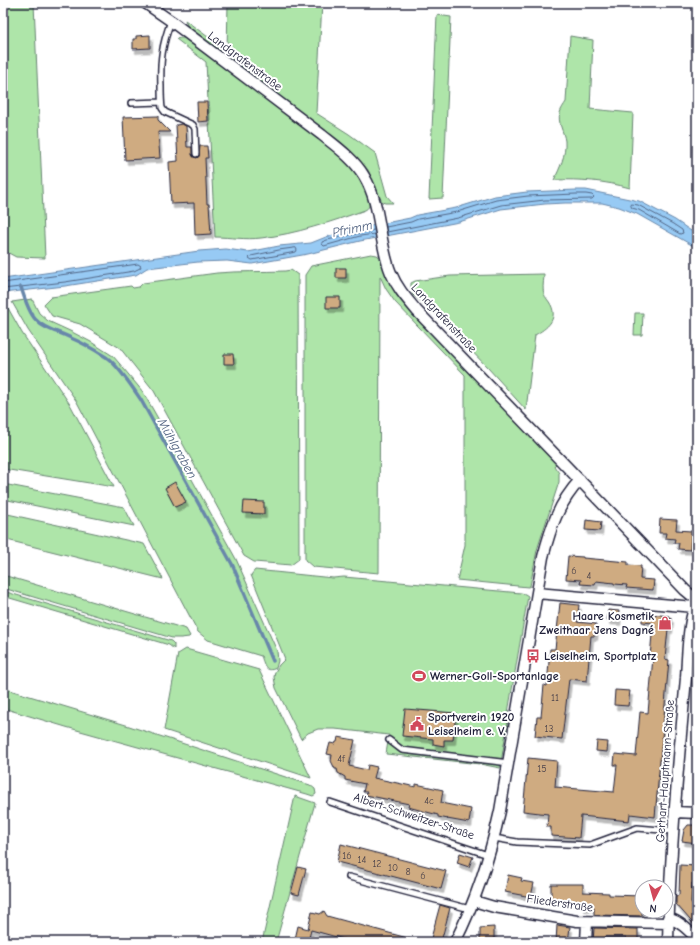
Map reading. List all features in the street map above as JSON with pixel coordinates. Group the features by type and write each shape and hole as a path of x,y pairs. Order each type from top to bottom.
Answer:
{"street":[{"name":"Landgrafenstraße","path":"145,3 322,135 359,167 369,185 378,210 383,243 391,274 403,294 423,317 686,590 696,603"},
{"path":"455,942 472,905 494,838 509,763 548,540 556,515 567,496 580,480"},
{"path":"538,593 696,603"},
{"name":"Gerhart-Hauptmann-Straße","path":"668,942 673,831 690,628 696,603"},
{"path":"675,812 697,813"},
{"name":"Fliederstraße","path":"472,905 501,908 587,922 668,920"},
{"path":"668,920 674,920 684,926 697,939"},
{"path":"586,942 587,922"}],"lane":[{"path":"170,21 161,54 160,68 162,108 165,112 193,125 195,129 196,154"},
{"path":"131,103 161,102"},
{"path":"389,740 402,750 509,763"},
{"name":"Albert-Schweitzer-Straße","path":"330,802 488,855"},
{"path":"494,838 516,842 590,845 637,828 673,831"},
{"path":"349,877 472,905"}],"green space":[{"path":"3,3 34,3 45,258 16,257 3,250"},
{"path":"228,3 322,3 316,113 375,153 387,196 393,203 382,202 368,170 342,143 215,49 187,25 185,20 227,51"},
{"path":"437,15 451,17 443,198 429,199"},
{"path":"570,36 593,40 590,109 633,113 630,188 592,181 554,180 565,151 565,141 559,116 566,102"},
{"path":"184,38 337,152 361,181 368,195 369,206 365,210 287,234 250,239 215,237 206,62 176,39"},
{"path":"371,254 377,255 382,259 388,279 396,294 409,310 556,464 554,466 559,473 559,482 537,550 530,586 528,587 457,580 465,545 465,375 395,302 386,289 380,276 379,573 313,567 305,560 305,275 311,266"},
{"path":"291,270 298,275 299,559 291,565 254,562 244,556 154,391 120,348 80,324 52,316 44,304 51,297 131,286 133,288 139,287 143,283 217,273"},
{"path":"544,274 543,292 551,305 553,315 550,323 535,335 526,410 434,312 413,295 411,283 415,281 450,276"},
{"path":"32,299 39,313 48,321 91,342 113,356 143,392 236,559 277,651 278,661 276,668 269,670 264,664 261,656 208,640 198,632 77,402 28,330 12,302"},
{"path":"3,305 8,308 22,333 71,406 114,487 3,469"},
{"path":"635,313 643,313 642,335 634,335"},
{"path":"3,484 124,507 134,526 3,499"},
{"path":"3,513 144,544 163,579 3,539"},
{"name":"Werner-Goll-Sportanlage","path":"255,570 333,578 344,577 521,593 528,596 500,768 480,764 386,754 389,735 335,729 318,729 308,733 301,739 276,688 274,677 275,672 285,659 251,575"},
{"path":"3,575 186,629 190,636 172,638 3,588"},
{"path":"3,591 171,641 174,644 174,649 169,645 3,596"},
{"path":"186,649 259,670 311,778 164,730 178,654"},
{"path":"3,688 126,725 310,785 315,789 316,794 313,796 3,708"},
{"path":"295,796 315,803 276,942 262,942"}],"water":[{"path":"586,190 639,201 675,220 697,235 697,248 637,214 619,207 602,203 545,204 501,209 459,222 360,241 308,254 252,264 227,261 198,262 147,268 136,275 65,286 3,293 3,279 199,251 226,249 248,252 279,246 311,243 351,230 456,208 495,196 527,192"}],"building":[{"path":"150,35 150,48 133,49 133,39 136,39 136,36"},
{"path":"197,102 207,102 208,121 198,122"},
{"path":"158,116 158,120 170,132 158,132 160,158 125,160 123,117"},
{"path":"182,124 186,126 187,147 192,147 192,155 194,157 197,158 199,156 200,146 207,146 208,158 205,158 207,204 209,204 211,234 195,235 194,203 171,204 169,162 178,161 176,125"},
{"path":"336,268 346,268 346,278 336,278"},
{"path":"326,297 340,297 340,308 326,308"},
{"path":"224,354 233,354 234,364 224,364"},
{"path":"175,482 186,502 175,507 165,488"},
{"path":"244,501 264,502 264,514 243,513"},
{"path":"660,519 677,520 676,530 691,531 690,550 678,549 679,543 674,543 675,539 665,538 666,533 659,533"},
{"path":"586,520 601,522 600,531 585,530"},
{"path":"568,556 628,562 628,565 641,566 640,579 654,580 653,590 626,588 627,585 596,581 595,585 580,584 581,580 566,579"},
{"path":"560,603 579,605 577,622 596,624 595,636 591,636 587,681 569,679 562,739 535,736 537,717 541,717 544,685 547,686 550,649 555,649"},
{"path":"608,610 619,611 618,621 607,620"},
{"path":"642,613 669,616 669,618 671,618 670,629 668,629 665,659 669,660 655,817 630,814 629,821 581,816 579,838 551,836 551,827 547,827 548,814 523,811 528,758 557,761 555,787 614,792 617,765 614,765 615,754 636,756 640,712 648,713 653,657 650,657 653,623 642,622"},
{"path":"615,690 630,691 628,706 614,705"},
{"name":"Sportverein 1920 Leiselheim e. V.","path":"405,709 456,713 453,740 444,740 444,746 433,744 433,739 402,736"},
{"path":"338,737 355,740 349,766 367,770 368,765 377,767 374,778 416,787 416,784 443,790 441,803 471,809 469,823 438,817 438,815 408,807 409,804 366,795 367,792 363,792 365,784 345,780 345,777 338,773 337,769 335,769 331,761 332,755 327,754 330,743 335,744"},
{"path":"597,741 608,742 607,752 596,751"},
{"path":"688,825 697,825 697,843 682,841 684,830"},
{"path":"341,844 446,871 441,889 337,862"},
{"path":"460,853 473,857 469,867 457,863"},
{"path":"680,865 697,866 697,884 692,883 691,902 695,908 693,910 697,915 697,928 676,904 676,897 679,895"},
{"path":"298,867 306,869 299,895 291,893"},
{"path":"508,875 522,878 521,881 534,883 531,897 505,892"},
{"path":"551,884 583,884 583,892 634,896 634,916 594,915 594,907 582,907 582,901 551,901"},
{"path":"440,905 450,908 441,942 430,942"},
{"path":"324,911 327,916 411,939 410,942 355,942 311,930 308,942 295,939 298,926 308,929 312,912 320,914"},
{"path":"557,925 570,927 568,942 556,942"},
{"path":"494,927 494,942 480,942 480,928"},
{"path":"594,928 638,929 638,942 626,942 626,937 604,937 604,942 593,942"}],"waterway":[{"name":"Mühlgraben","path":"21,287 33,317 48,329 80,342 106,357 130,383 141,400 232,564 273,661"}],"place":[{"name":"Haare Kosmetik Zweithaar Jens Dagné","path":"665,623"},
{"name":"Leiselheim, Sportplatz","path":"533,656"},
{"name":"Werner-Goll-Sportanlage","path":"419,676"},
{"name":"Sportverein 1920 Leiselheim e. V.","path":"417,724"}],"water label":[{"name":"Pfrimm","path":"352,228"}]}
